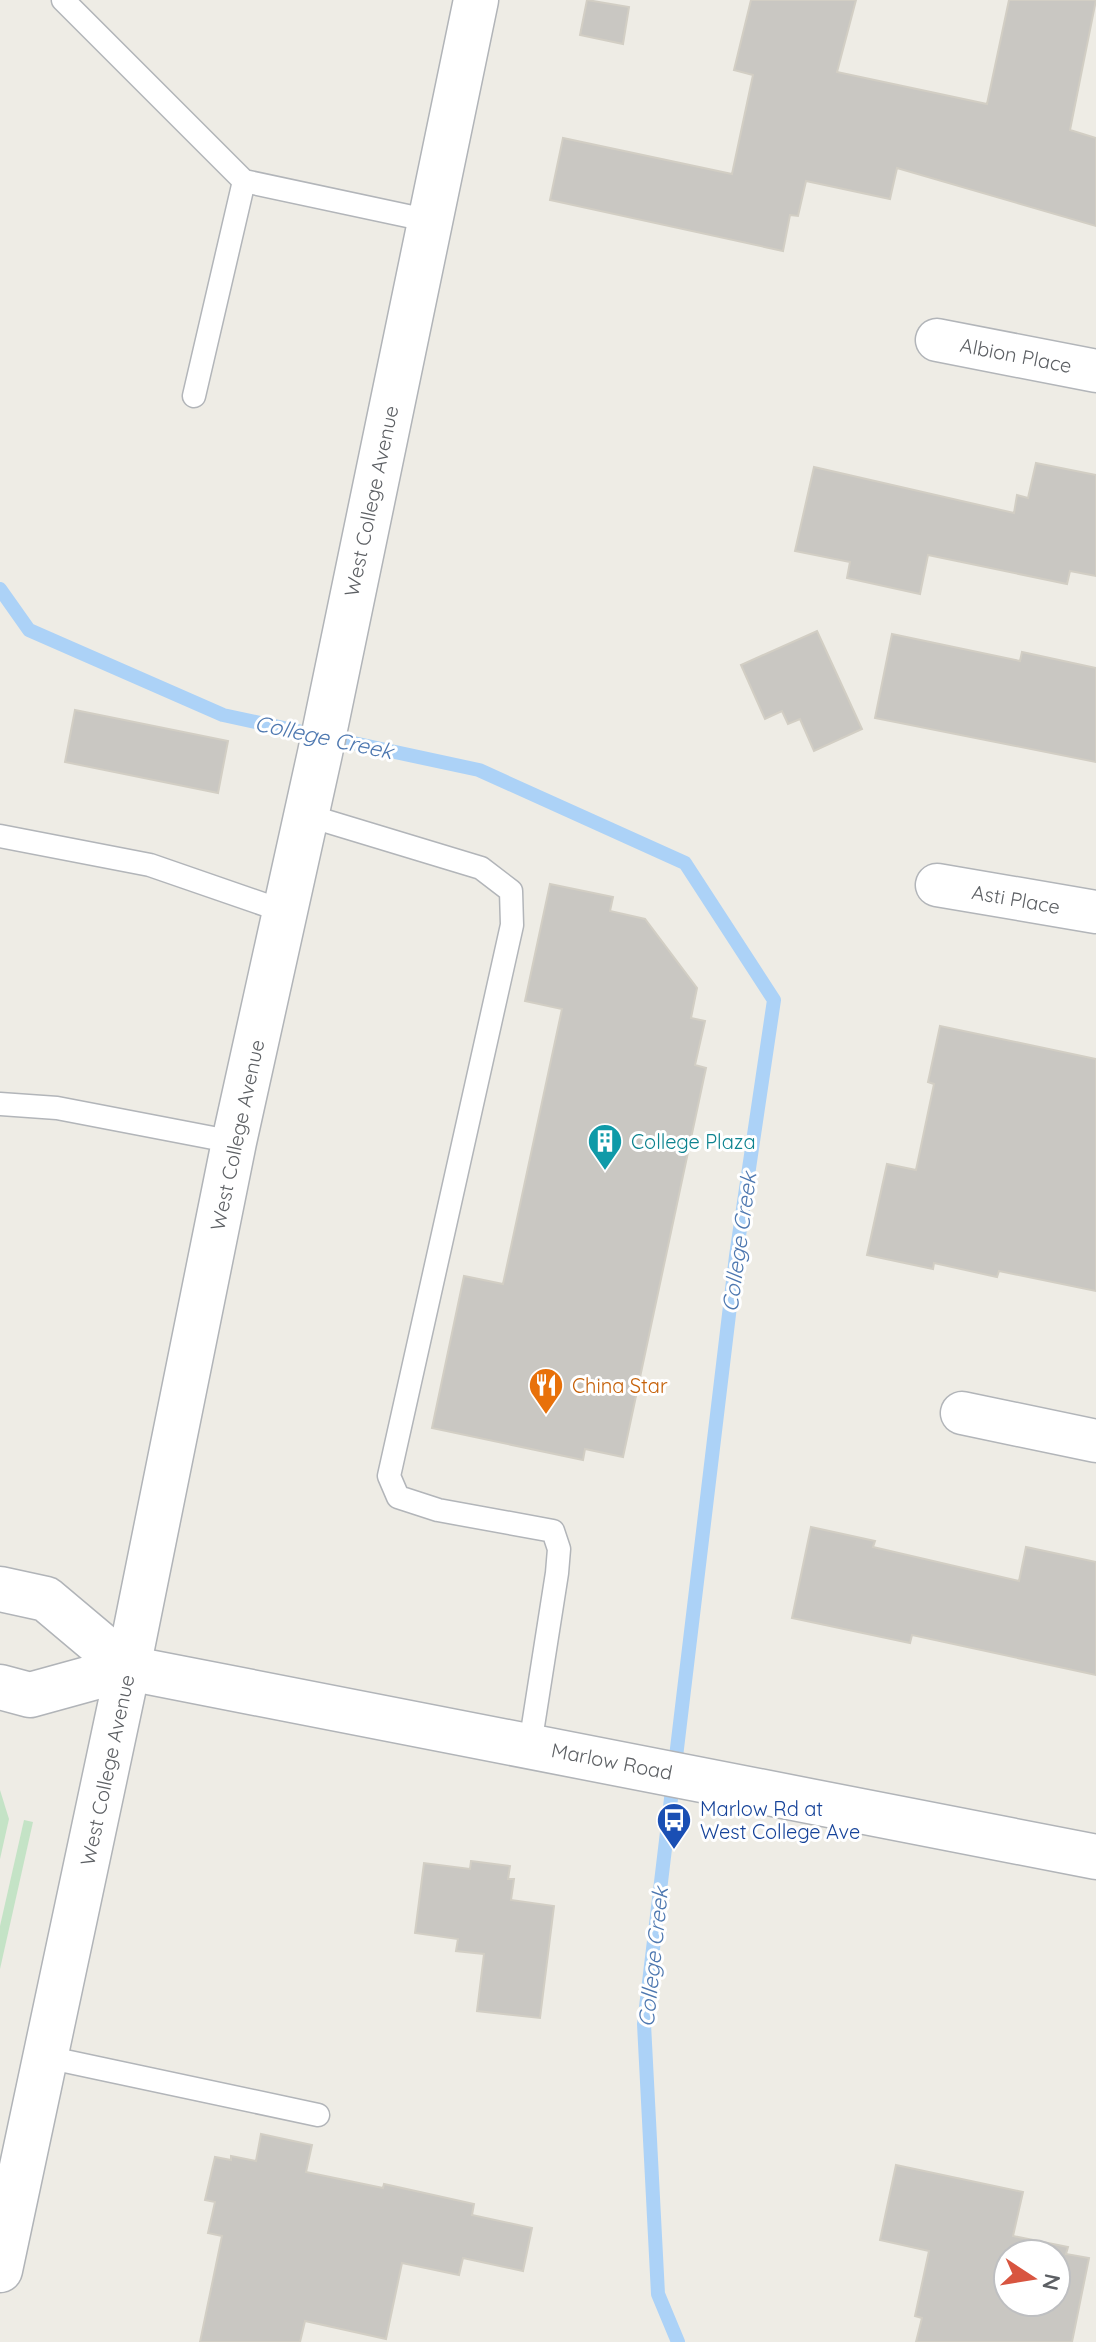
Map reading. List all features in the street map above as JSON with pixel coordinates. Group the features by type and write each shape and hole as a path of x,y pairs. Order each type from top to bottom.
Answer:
{"main road":[{"name":"West College Avenue","path":"0,2270 128,1668 234,1142 320,753 476,0"},
{"path":"0,1589 46,1599 128,1668"},
{"name":"Marlow Road","path":"128,1668 1096,1857"},
{"path":"0,1687 30,1695 128,1668"}],"street":[{"name":"Albion Place","path":"937,340 1096,371"},
{"name":"Asti Place","path":"937,885 1096,912"},
{"path":"962,1413 1096,1441"}],"lane":[{"path":"63,0 84,9 244,181 431,221"},
{"path":"194,396 244,181"},
{"path":"306,815 481,868 511,891 512,925 389,1476 398,1497 438,1510 553,1531 559,1549 557,1573 530,1745"},
{"path":"0,836 150,865 286,912"},
{"path":"0,1104 57,1108 234,1142"},
{"path":"46,2057 318,2115"}],"green space":[{"path":"0,1790 9,1819 0,1859"},
{"path":"24,1820 33,1822 0,1969 0,1926"}],"building":[{"path":"587,0 629,7 623,44 580,35"},
{"path":"751,0 856,0 837,72 987,104 1009,0 1096,0 1070,130 1096,138 1096,226 897,168 890,199 806,181 798,216 790,215 783,251 550,200 563,138 732,174 753,75 734,70"},
{"path":"1036,463 1096,475 1096,576 1070,571 1067,584 928,555 920,594 847,578 850,562 795,551 814,467 1014,513 1017,495 1028,498"},
{"path":"817,631 862,729 814,751 800,719 788,724 782,711 765,719 741,665"},
{"path":"892,634 1020,661 1022,652 1096,668 1096,762 875,718"},
{"path":"75,710 228,741 218,793 65,762"},
{"name":"College Plaza","path":"550,884 613,897 610,911 645,919 697,988 691,1018 705,1021 695,1065 706,1068 623,1457 585,1449 583,1460 432,1428 464,1276 503,1284 562,1009 525,1001"},
{"path":"940,1026 1096,1059 1096,1291 999,1271 997,1277 934,1263 933,1269 867,1255 887,1164 916,1170 934,1084 928,1082"},
{"path":"811,1527 875,1541 873,1547 1019,1581 1026,1547 1096,1562 1096,1675 912,1635 910,1643 792,1618"},
{"path":"471,1861 510,1866 508,1879 514,1879 511,1900 554,1906 540,2018 477,2011 484,1954 456,1951 458,1939 415,1933 424,1863 470,1869"},
{"path":"261,2134 312,2145 306,2172 383,2188 384,2184 474,2204 472,2215 532,2228 523,2271 463,2258 459,2275 402,2263 386,2339 305,2321 300,2342 200,2342 222,2236 208,2233 215,2202 205,2200 215,2157 231,2160 231,2156 256,2161"},
{"path":"896,2165 1023,2192 1013,2236 1023,2238 992,2238 992,2318 1072,2318 1072,2255 1089,2258 1072,2342 916,2342 922,2318 915,2316 929,2251 880,2240"}],"waterway":[{"name":"College Creek","path":"0,589 29,630 223,715 479,770 685,863 774,1000 736,1256 644,2024 658,2294 678,2342"}],"place":[{"name":"College Plaza","path":"605,1172"},
{"name":"China Star","path":"546,1416"},
{"name":"Marlow Rd at West College Ave","path":"674,1851"}]}
